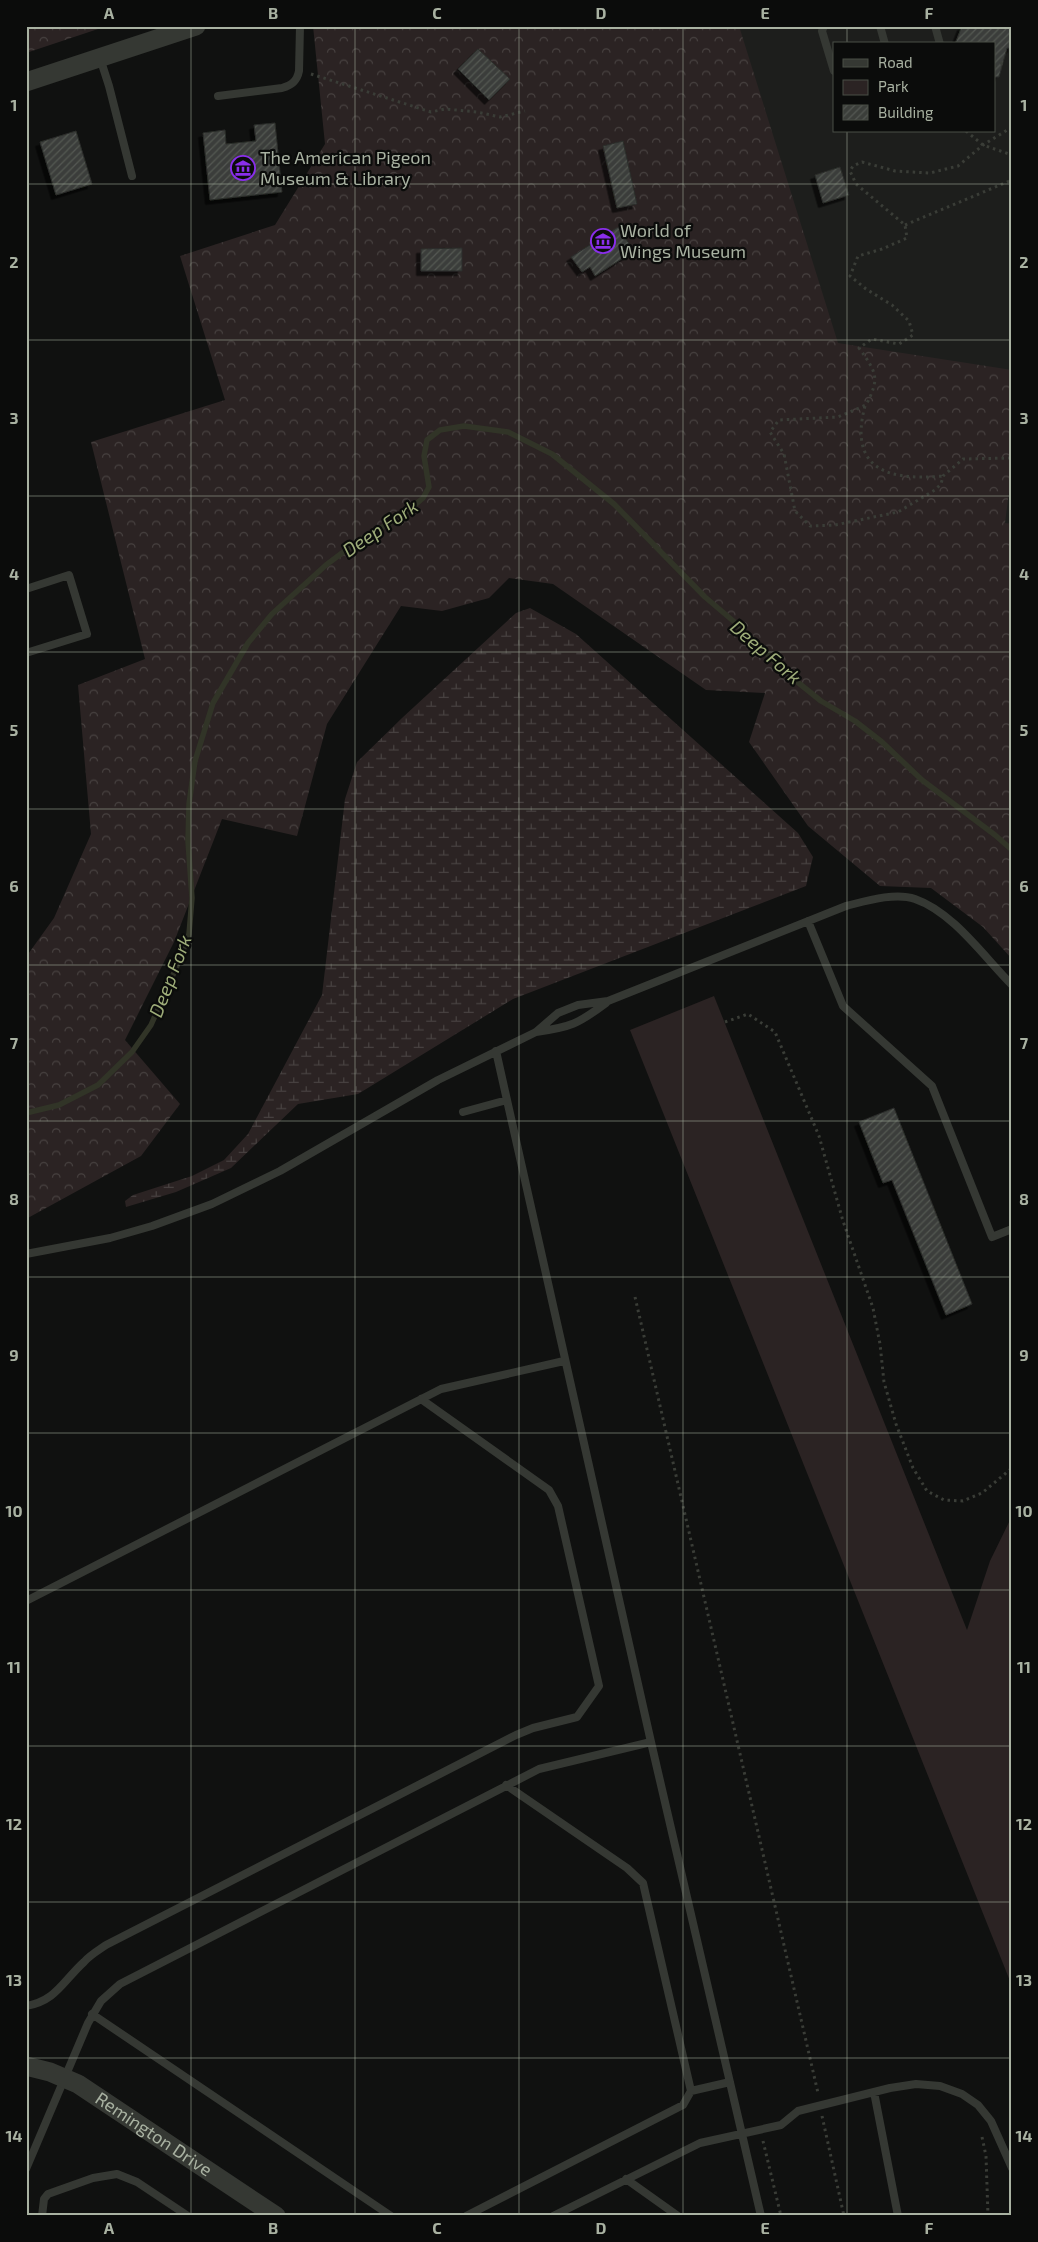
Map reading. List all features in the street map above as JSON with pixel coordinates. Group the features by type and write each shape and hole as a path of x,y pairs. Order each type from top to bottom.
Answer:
{"street":[{"path":"26,82 196,26"},
{"name":"Remington Drive","path":"26,2066 64,2078 91,2092 276,2216"}],"lane":[{"path":"218,96 292,85 298,78 299,71 300,26"},
{"path":"824,26 822,31 833,68"},
{"path":"880,26 884,42"},
{"path":"935,26 939,42"},
{"path":"100,58 132,176"},
{"path":"26,589 70,576 87,634 26,653"},
{"path":"26,1254 110,1238 152,1226 212,1204 280,1171 391,1106 536,1032 558,1013 578,1005 608,1001 846,906 880,897 914,899 947,917 1012,985"},
{"path":"808,921 842,1006 932,1086 992,1237 1012,1230"},
{"path":"536,1032 566,1028 583,1020 608,1001"},
{"path":"496,1051 564,1361 761,2216"},
{"path":"463,1112 507,1100"},
{"path":"26,1601 448,1386 564,1361"},
{"path":"26,2006 39,2004 54,1996 67,1978 106,1945 516,1735 534,1728 577,1717 599,1686 558,1506 549,1490 421,1399"},
{"path":"26,2169 92,2014 111,1990 134,1976 548,1765 651,1742"},
{"path":"466,2216 683,2105 691,2091 643,1883 627,1868 506,1785"},
{"path":"92,2014 390,2216"},
{"path":"691,2091 730,2082"},
{"path":"553,2216 700,2143 782,2125 798,2111 874,2092 916,2084 940,2086 962,2094 978,2105 991,2121 1012,2168"},
{"path":"874,2092 898,2216"},
{"path":"42,2216 42,2204 48,2194 93,2178 112,2174 132,2179 188,2216"},
{"path":"626,2179 678,2216"}],"path":[{"path":"996,65 1006,62"},
{"path":"299,71 431,112 445,109 477,112 500,117 525,111"},
{"path":"943,476 909,478 887,472 871,462 862,444 862,420 866,405 876,386 872,366 859,348 872,339 899,344 913,335 909,321 892,305 866,289 850,276 858,256 907,238 904,225 856,184 850,171 853,166 862,162 895,170 930,173 958,166 983,145 1012,127"},
{"path":"967,132 983,145 1012,155"},
{"path":"904,225 1012,180"},
{"path":"866,405 838,416 779,420 770,432 784,454 795,511 810,526 835,525 898,512 918,502 935,490 941,484 943,476 963,459 1012,458"},
{"path":"725,1022 748,1014 775,1032 819,1136 843,1221 872,1308 880,1344 884,1382 896,1424 913,1468 927,1491 944,1500 963,1501 982,1493 1012,1468"},
{"path":"635,1297 819,2098"},
{"path":"821,2113 844,2216"},
{"path":"761,2130 781,2216"},
{"path":"981,2133 986,2156 988,2216"}],"shaded area":[{"path":"667,26 1012,26 1012,720"}],"green space":[{"path":"26,26 107,26 26,53"},
{"path":"313,26 739,26 838,343 1012,370 1012,468 1005,523 1012,524 1012,959 983,927 931,888 880,886 808,826 749,742 765,693 706,690 553,584 509,578 489,598 442,611 401,606 327,724 297,836 222,819 174,942 125,1040 180,1104 141,1156 26,1219 26,957 54,918 91,834 78,685 145,659 91,442 225,400 180,256 275,225 325,144"},
{"path":"530,608 576,634 798,833 813,857 806,886 513,999 358,1094 298,1104 231,1168 176,1192 126,1207 125,1201 133,1195 192,1176 224,1160 248,1134 322,995 345,799 357,762 516,613"},
{"path":"714,996 967,1630 990,1561 1012,1516 1012,1986 630,1030"}],"building":[{"path":"962,26 1012,26 1012,48 1007,48 999,77 996,77 996,42 956,42"},
{"path":"478,49 510,79 489,100 458,69"},
{"name":"The American Pigeon Museum & Library","path":"275,123 282,192 210,200 203,133 225,130 226,144 256,141 254,125"},
{"path":"76,131 92,184 56,195 40,142"},
{"path":"623,141 637,204 617,208 603,146"},
{"path":"840,167 849,195 823,203 815,175"},
{"path":"618,227 634,251 595,276 590,267 582,272 571,257"},
{"path":"462,248 462,271 421,271 421,249"},
{"path":"894,1108 972,1304 946,1315 892,1180 883,1183 859,1122"}],"waterway":[{"name":"Deep Fork","path":"26,1113 59,1105 98,1085 132,1052 151,1025 189,934 192,898 188,841 189,804 195,761 213,703 248,643 272,614 326,565 358,541 402,516 423,498 429,487 424,456 427,440 440,430 464,426 508,432 552,454 614,504 705,597 738,625 785,672 821,701 855,721 882,742 922,780 1012,850"}],"place":[{"name":"The American Pigeon Museum & Library","path":"243,168"},
{"name":"World of Wings Museum","path":"603,241"}]}
